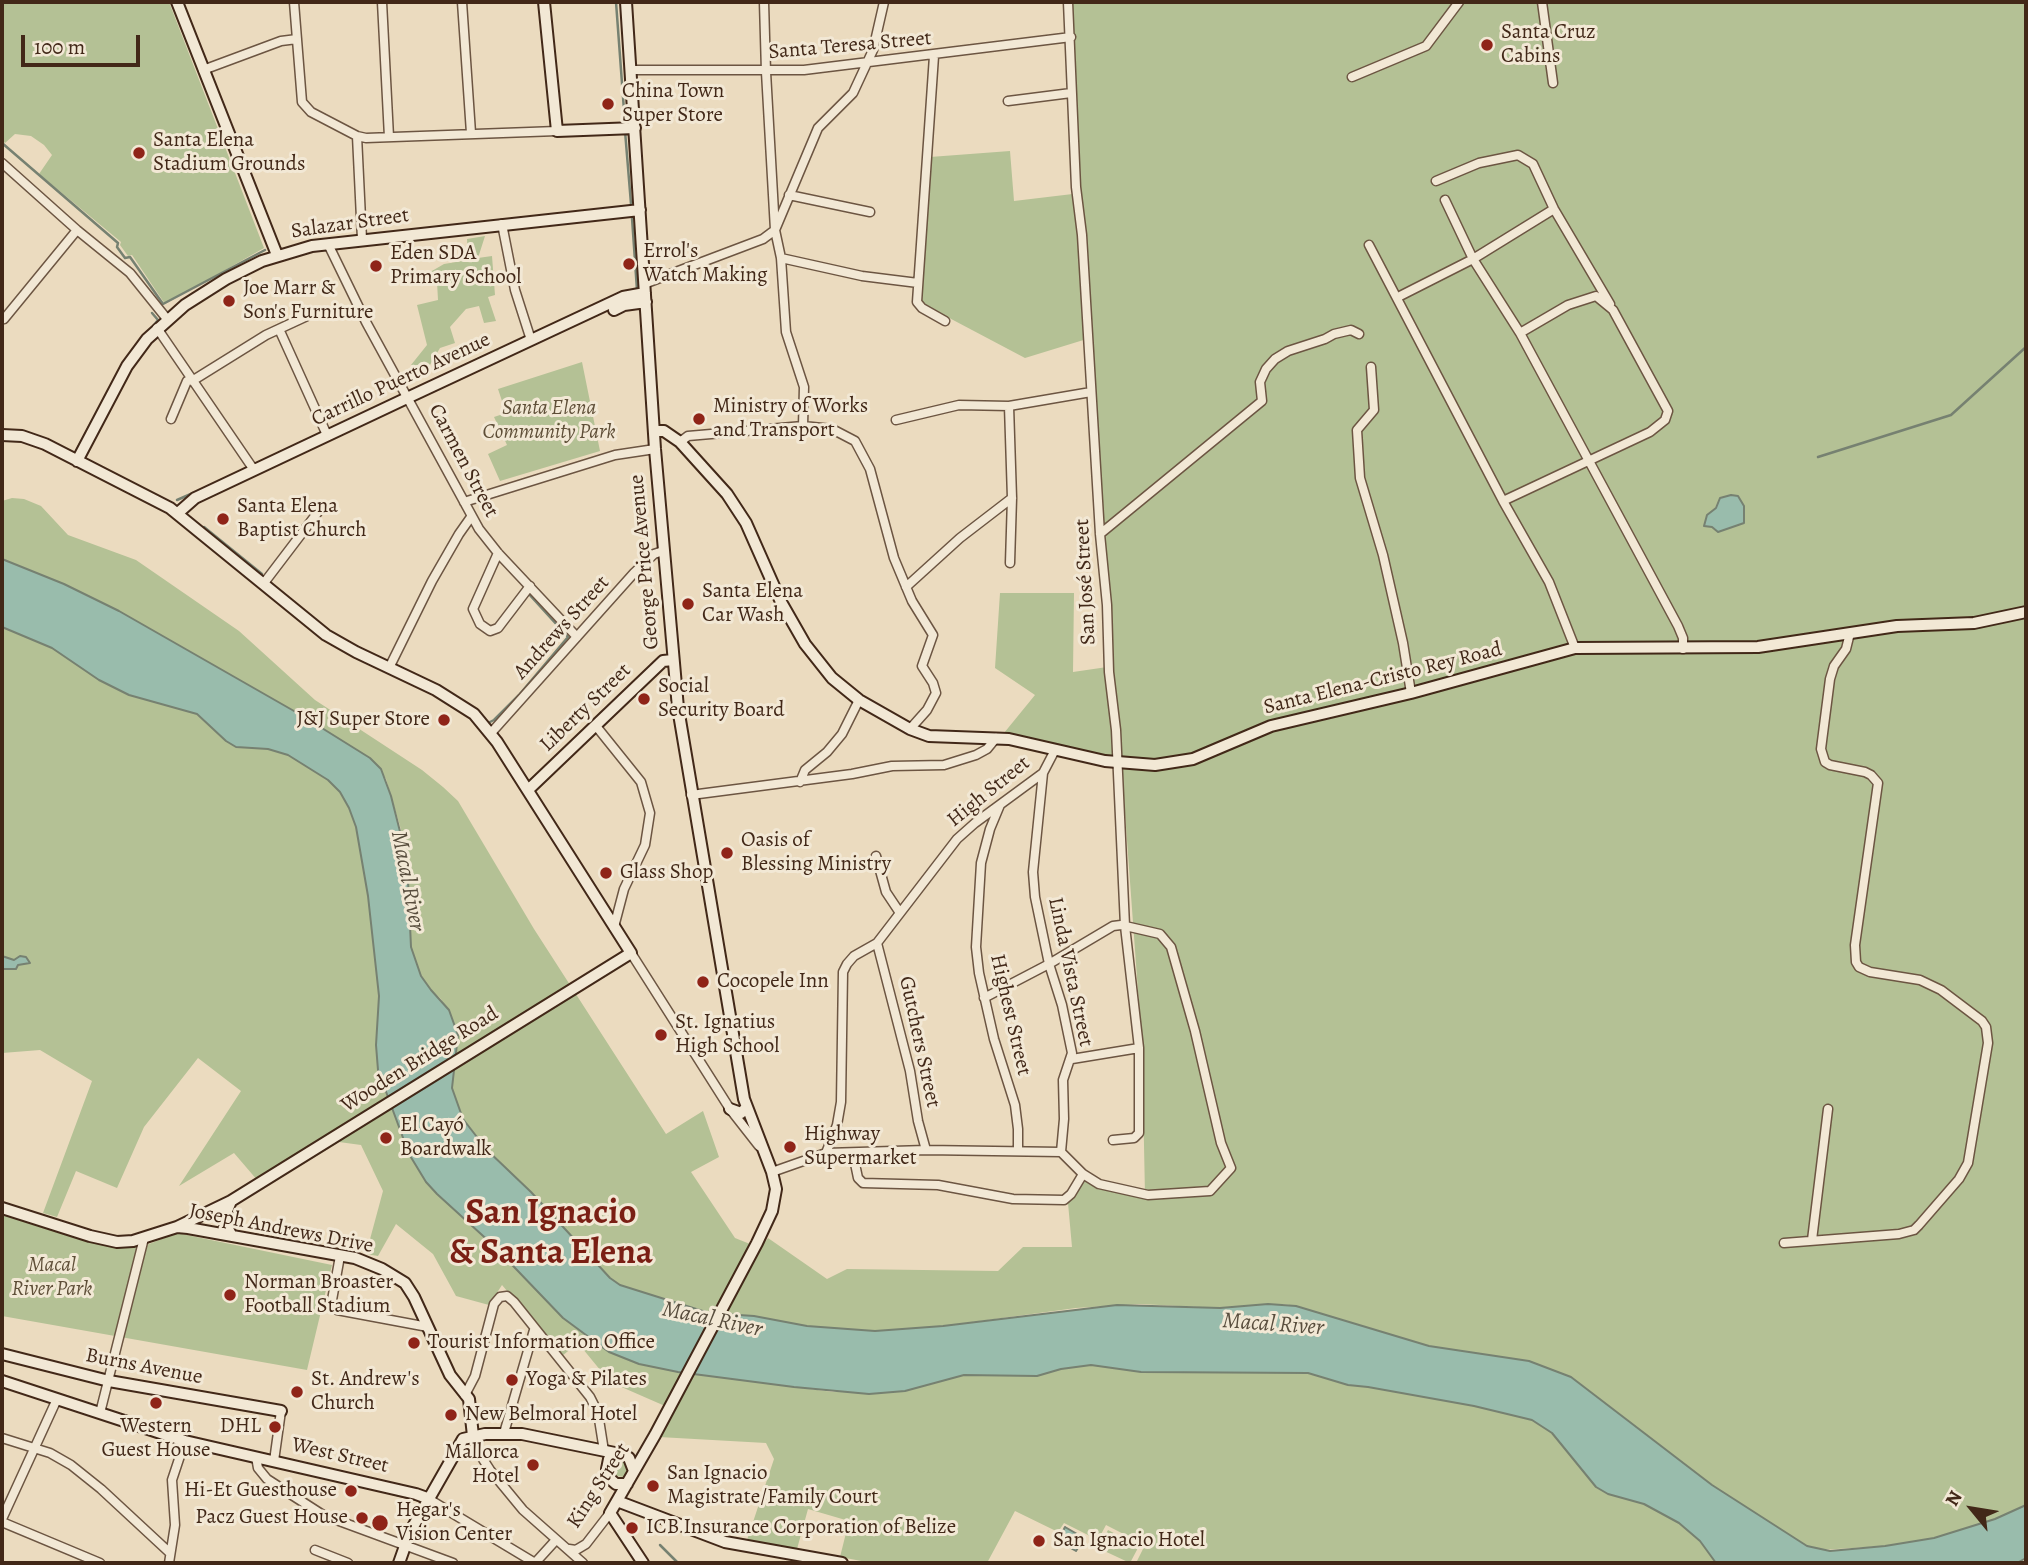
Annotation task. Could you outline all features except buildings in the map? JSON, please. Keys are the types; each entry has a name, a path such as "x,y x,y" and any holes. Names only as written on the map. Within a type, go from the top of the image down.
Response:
{"main road":[{"path":"177,2 277,256"},
{"path":"544,2 557,131 635,128"},
{"name":"George Price Avenue","path":"626,2 655,449 673,660 691,795 747,1107 776,1189 774,1203 750,1255"},
{"name":"Salazar Street","path":"78,461 127,366 157,328 185,304 226,279 277,256 362,239 640,211"},
{"name":"Carrillo Puerto Avenue","path":"181,515 200,503 531,340 623,298 645,293"},
{"name":"Carrillo Puerto Avenue","path":"181,515 195,498 327,435 624,305 645,293"},
{"name":"Santa Elena-Cristo Rey Road","path":"654,431 664,431 680,442 741,513 780,602 813,655 832,678 859,700 910,729 939,737 996,738 1118,763 1155,765 1193,759 1279,723 1411,693 1575,648 1758,647 1897,626 1974,623 2026,612"},
{"name":"George Price Avenue","path":"2,435 34,439 181,515 326,635 452,699 474,714 491,733 631,953"},
{"name":"Liberty Street","path":"528,790 663,661 673,660"},
{"name":"Wooden Bridge Road","path":"177,1227 231,1201 631,953"},
{"path":"730,1109 741,1113 747,1107"},
{"path":"231,1201 225,1224 232,1236"},
{"name":"Joseph Andrews Drive","path":"2,1208 104,1240 125,1242 177,1227 365,1261 391,1273 410,1290 428,1327"},
{"name":"King Street","path":"610,1513 655,1435 750,1255"},
{"path":"428,1327 450,1375 471,1406 473,1436"},
{"name":"Burns Avenue","path":"2,1354 109,1381 281,1411"},
{"name":"West Street","path":"2,1381 185,1441 427,1498"},
{"path":"471,1417 484,1429 498,1433"},
{"path":"399,1563 404,1546 427,1498 460,1442 473,1436 498,1433 533,1435 626,1455 632,1462 634,1471"},
{"path":"610,1452 608,1474 616,1484 627,1484"},
{"path":"617,1501 706,1537 777,1558 842,1563"},
{"path":"610,1513 643,1563"}],"street":[{"path":"294,2 301,97 304,106 357,136 557,131"},
{"path":"382,2 389,137"},
{"path":"462,2 471,133"},
{"path":"764,2 765,72 775,230 781,258 786,332 804,387 803,426"},
{"path":"645,293 763,239 775,230 818,128 853,93 873,50 884,2"},
{"name":"San José Street","path":"1068,2 1076,195 1082,235 1109,672 1118,763 1125,926 1139,1048 1139,1133 1134,1138 1113,1140"},
{"path":"1352,77 1426,46 1459,2"},
{"path":"1542,2 1553,83"},
{"name":"Santa Teresa Street","path":"631,70 804,71 1071,37"},
{"path":"203,71 281,41 297,39"},
{"path":"934,56 917,302 922,308 945,321"},
{"path":"1008,101 1072,93"},
{"path":"357,136 362,239"},
{"path":"1436,181 1479,163 1518,155 1533,164 1553,209 1613,310 1668,411 1665,420 1650,432 1503,501"},
{"path":"3,168 130,273 167,319"},
{"path":"789,195 870,212"},
{"path":"1445,200 1474,259 1520,333 1678,626 1683,638 1683,649"},
{"path":"1398,297 1474,259 1553,209"},
{"path":"502,224 513,278 531,340"},
{"path":"4,318 77,230"},
{"name":"Carmen Street","path":"328,244 471,517 498,553 577,637"},
{"path":"1369,245 1503,501 1549,582 1575,648"},
{"path":"781,258 862,276 918,283"},
{"path":"1520,333 1568,304 1596,296 1613,310"},
{"path":"172,419 187,381 307,316"},
{"path":"157,328 254,470"},
{"path":"279,329 327,435"},
{"path":"1100,534 1262,401 1261,382 1266,369 1275,359 1288,351 1325,340 1334,334 1351,330 1359,334"},
{"path":"1371,368 1374,410 1357,430 1360,478 1403,643 1411,693"},
{"path":"896,420 959,405 1009,406 1090,392"},
{"path":"1009,406 1012,498 1010,563"},
{"path":"680,442 688,436 803,426 832,429 855,441 870,469 894,558 906,587 933,635 922,667 936,693 927,710 910,729"},
{"path":"464,502 615,455 655,449"},
{"path":"906,587 960,538 1012,498"},
{"path":"264,583 318,512"},
{"path":"389,668 432,581 471,517"},
{"name":"Andrews Street","path":"491,733 634,573 653,554 663,551"},
{"path":"498,553 473,609 480,624 490,631 498,628 530,586"},
{"path":"1784,1243 1899,1234 1914,1230 1959,1179 1968,1163 1988,1043 1986,1027 1982,1021 1941,989 1920,980 1870,972 1859,967 1856,962 1878,783 1865,772 1830,765 1825,762 1821,749 1830,679 1834,666 1846,649 1850,632"},
{"path":"800,782 805,770 827,752 842,734 859,700"},
{"path":"596,726 641,782 650,813 645,845 624,889 614,927"},
{"path":"691,795 800,782 892,766 957,763 987,749 996,738"},
{"name":"High Street","path":"826,1153 837,1125 841,1102 843,972 854,956 877,943 957,839 1043,773 1055,750"},
{"name":"Linda Vista Street","path":"1043,773 1033,883 1072,1059 1063,1080 1061,1152"},
{"name":"Highest Street","path":"1000,805 986,840 979,884 976,947 984,998 1014,1105 1018,1151"},
{"path":"876,856 886,892 900,913"},
{"path":"772,1172 826,1153 926,1150 1061,1152 1083,1174 1099,1184 1127,1192 1172,1195 1210,1191 1231,1168 1218,1130 1195,1031 1171,947 1160,934 1113,926 984,998"},
{"name":"Gutchers Street","path":"877,943 910,1071 926,1150"},
{"name":"George Price Avenue","path":"631,953 730,1109 763,1152"},
{"path":"1072,1059 1139,1048"},
{"path":"1811,1240 1828,1109"},
{"path":"853,1154 858,1178 863,1183 938,1185 1013,1199 1064,1200 1083,1174"},
{"path":"100,1413 144,1238"},
{"path":"340,1256 332,1300 337,1310 428,1327"},
{"path":"465,1395 475,1376 494,1304 503,1295 514,1302 596,1406 610,1452"},
{"path":"498,1433 534,1330"},
{"path":"57,1399 2,1520 100,1563"},
{"path":"274,1461 281,1411"},
{"path":"473,1436 479,1453 499,1482 533,1522 583,1563"},
{"path":"2,1438 51,1453 71,1465 170,1553"},
{"path":"169,1563 175,1525 172,1480 185,1441"},
{"path":"257,1457 258,1468 267,1479 312,1509 453,1563"},
{"name":"West Street","path":"427,1498 535,1563"},
{"name":"King Street","path":"569,1549 576,1550 586,1544 610,1513"},
{"path":"535,1563 555,1541"},
{"path":"315,1550 348,1563"}],"green space":[{"name":"Santa Elena Stadium Grounds","path":"2,2 169,2 264,248 165,304 132,255 128,256 120,245 121,242 39,174 52,155 44,145 31,136 15,134 5,143 2,140"},
{"path":"1069,2 2026,2 2026,1505 1995,1519 1934,1538 1885,1546 1820,1550 1807,1546 1712,1485 1571,1377 1529,1361 1429,1346 1296,1306 1283,1304 1220,1308 1139,1304 1076,1308 943,1326 875,1331 807,1326 754,1316 709,1313 620,1285 610,1278 531,1192 487,1150 463,1119 452,1088 458,1035 441,999 421,976 411,947 407,859 400,826 386,779 370,758 119,611 64,584 2,559 2,501 24,499 41,506 68,535 136,560 239,631 315,700 422,770 443,787 458,801 534,929 666,1134 703,1111 719,1157 691,1172 735,1238 750,1244 747,1252 754,1256 768,1238 827,1279 847,1269 998,1271 1023,1247 1072,1247 1068,1203 1084,1179 1145,1195 1142,1046 1121,758 1098,756 1004,733 1035,695 995,668 1000,593 1074,593 1073,672 1114,666 1090,338 1025,358 919,302 930,157 1010,151 1014,201 1081,193"},
{"path":"485,236 478,258 492,256 495,295 488,297 496,321 484,323 479,306 466,309 450,327 455,343 440,348 427,370 411,365 427,345 417,305 438,300 437,282 425,275 444,264 474,259 468,257 467,239"},
{"name":"Santa Elena Community Park","path":"582,362 600,451 500,481 488,454 507,445 494,417 506,413 498,389"},
{"path":"2,627 52,648 99,680 129,695 196,714 236,747 268,749 288,755 328,780 340,792 356,827 368,896 379,996 376,1045 378,1070 409,1154 426,1182 437,1194 493,1244 563,1318 609,1352 639,1364 678,1372 833,1392 925,1386 964,1375 1037,1376 1091,1365 1308,1373 1348,1385 1474,1406 1532,1420 1552,1433 1608,1494 1644,1504 1679,1523 1700,1541 1716,1563 1136,1563 1145,1545 1106,1525 1098,1540 1064,1523 1058,1532 1015,1511 987,1563 872,1563 840,1557 849,1521 808,1509 797,1549 747,1540 774,1459 766,1443 659,1437 665,1406 610,1382 578,1343 562,1356 502,1285 489,1305 456,1296 433,1254 396,1224 378,1256 366,1254 383,1191 361,1145 339,1142 264,1188 234,1153 179,1186 241,1091 198,1058 144,1127 117,1188 76,1171 57,1217 43,1213 92,1081 40,1050 2,1053"},
{"name":"Norman Broaster Football Stadium","path":"2,1214 90,1241 125,1248 149,1244 177,1233 332,1265 307,1370 2,1316"},
{"path":"617,1456 632,1462 624,1477 617,1476 612,1471 612,1460"},
{"path":"1108,1530 1139,1546 1130,1563 1098,1548"}],"water":[{"path":"1738,496 1744,506 1744,523 1718,532 1712,527 1704,526 1707,515 1716,508 1720,498"},
{"name":"Macal River","path":"2,559 64,584 119,611 301,715 370,758 381,769 391,796 407,859 411,947 421,976 449,1010 458,1035 452,1088 463,1119 487,1150 531,1192 610,1278 620,1285 709,1313 754,1316 807,1326 875,1331 943,1326 1117,1305 1220,1308 1268,1304 1296,1306 1429,1346 1529,1361 1571,1377 1712,1485 1807,1546 1830,1551 1934,1538 1995,1519 2026,1505 2026,1558 2017,1563 1716,1563 1700,1541 1679,1523 1644,1504 1608,1494 1596,1487 1552,1433 1532,1420 1474,1406 1348,1385 1308,1373 1141,1372 1091,1365 1037,1376 964,1375 905,1391 869,1394 678,1372 639,1364 609,1352 563,1318 493,1245 437,1194 426,1182 409,1154 378,1070 376,1045 379,996 368,896 356,827 340,792 328,780 288,755 268,749 236,747 197,714 129,695 99,680 52,648 2,627"},
{"path":"2,956 14,960 20,956 26,957 30,963 18,965 16,969 2,969"},
{"path":"1065,1527 1084,1538 1076,1551 1058,1541"}],"waterway":[{"path":"616,2 625,124"},
{"path":"625,131 631,204"},
{"path":"2,143 118,243 117,247 125,258 130,257 163,304 265,250"},
{"path":"632,218 637,290"},
{"path":"150,330 158,320 152,313"},
{"path":"1818,457 1951,415 2026,347"},
{"path":"74,455 92,421"},
{"path":"177,500 193,493"},
{"path":"204,527 262,574"},
{"path":"486,724 494,720 519,695 568,637 527,592"},
{"path":"393,1494 421,1501"},
{"path":"660,1545 678,1563"}],"place":[{"name":"Santa Cruz Cabins","path":"1487,45"},
{"name":"China Town Super Store","path":"608,104"},
{"name":"Santa Elena Stadium Grounds","path":"139,153"},
{"name":"Errol's Watch Making","path":"629,264"},
{"name":"Eden SDA Primary School","path":"376,266"},
{"name":"Joe Marr & Son's Furniture","path":"229,301"},
{"name":"Ministry of Works and Transport","path":"699,419"},
{"name":"Santa Elena Baptist Church","path":"223,519"},
{"name":"Santa Elena Car Wash","path":"688,604"},
{"name":"Social Security Board","path":"644,699"},
{"name":"J&J Super Store","path":"444,720"},
{"name":"Oasis of Blessing Ministry","path":"727,853"},
{"name":"Glass Shop","path":"606,873"},
{"name":"Cocopele Inn","path":"703,982"},
{"name":"St. Ignatius High School","path":"661,1035"},
{"name":"El Cayó Boardwalk","path":"386,1138"},
{"name":"Highway Supermarket","path":"790,1147"},
{"name":"Norman Broaster Football Stadium","path":"230,1295"},
{"name":"Tourist Information Office","path":"414,1343"},
{"name":"Yoga & Pilates","path":"512,1380"},
{"name":"St. Andrew's Church","path":"297,1392"},
{"name":"Western Guest House","path":"156,1403"},
{"name":"New Belmoral Hotel","path":"451,1415"},
{"name":"DHL","path":"275,1427"},
{"name":"Mallorca Hotel","path":"533,1465"},
{"name":"San Ignacio Magistrate/Family Court","path":"653,1486"},
{"name":"Hi-Et Guesthouse","path":"351,1491"},
{"name":"Pacz Guest House","path":"362,1518"},
{"name":"Hegar's Vision Center","path":"380,1523"},
{"name":"ICB Insurance Corporation of Belize","path":"632,1528"},
{"name":"San Ignacio Hotel","path":"1039,1541"}],"district":[{"name":"San Ignacio & Santa Elena","path":"551,1234"}],"park label":[{"name":"Macal River Park","path":"52,1278"}]}
